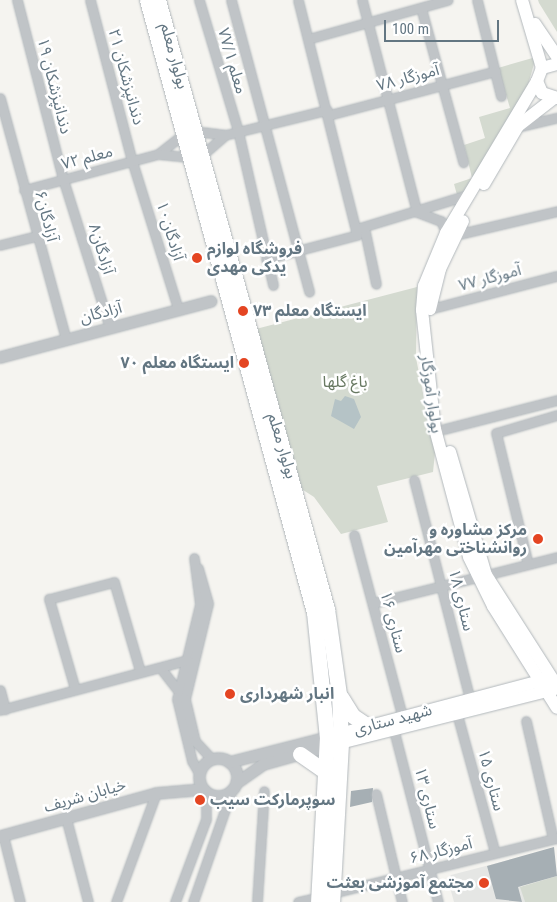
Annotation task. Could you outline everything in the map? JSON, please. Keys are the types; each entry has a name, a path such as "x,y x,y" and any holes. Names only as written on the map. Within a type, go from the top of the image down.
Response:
{"main road":[{"name":"بولوار معلم","path":"147,0 320,578 340,694 334,740 326,899"},
{"name":"بولوار معلم","path":"158,0 188,133"},
{"path":"524,4 557,57"},
{"path":"524,4 542,68 557,64"},
{"name":"بولوار آموزگار","path":"481,576 444,429 430,309 433,288 451,234 467,195 537,80 542,68"},
{"path":"537,80 542,93 555,98"},
{"name":"بولوار آموزگار","path":"555,98 518,126 451,234 424,286 425,360 435,428 481,576 552,684 557,708"},
{"name":"بولوار معلم","path":"195,157 228,307 314,612 334,740 326,772 326,899"},
{"name":"شهید ستاری","path":"334,740 368,726 402,716 470,699 552,684"},
{"name":"شهید ستاری","path":"334,740 394,731 457,714 552,684"},
{"path":"340,694 353,716 368,726"},
{"path":"300,754 326,772"}],"street":[{"name":"دندانپزشکان ۱۹","path":"17,0 63,179"},
{"name":"دندانپزشکان ۲۱","path":"90,0 132,161"},
{"name":"معلم ۷۷/۱","path":"199,0 238,131 273,285"},
{"path":"231,0 309,292"},
{"path":"298,0 376,284"},
{"path":"362,0 416,212"},
{"path":"308,39 448,0"},
{"path":"477,0 501,96"},
{"path":"421,8 463,162"},
{"name":"آموزگار ۷۸","path":"226,135 388,99 495,71"},
{"name":"آزادگان۶","path":"0,102 35,236 66,340"},
{"path":"518,126 557,118"},
{"path":"158,154 188,133 226,135"},
{"path":"158,154 195,157 226,135"},
{"name":"معلم ۷۲","path":"24,190 158,154"},
{"name":"آزادگان۱۰","path":"132,161 178,309"},
{"name":"آزادگان۸","path":"63,179 110,328"},
{"path":"360,228 467,195"},
{"path":"416,212 442,221 451,234 557,211"},
{"path":"266,260 357,235 360,228"},
{"path":"0,245 35,236"},
{"name":"۷۷ آموزگار","path":"430,309 557,276"},
{"path":"223,287 211,301 228,307"},
{"name":"آزادگان","path":"0,357 211,301"},
{"path":"444,429 557,400"},
{"path":"528,564 496,433 557,414"},
{"name":"ستاری ۱۸","path":"414,480 470,699"},
{"name":"ستاری ۱۶","path":"354,535 402,716"},
{"path":"373,603 557,557"},
{"path":"177,689 186,662 208,604 194,558 200,604 186,662 185,699 194,741 212,759 229,762 236,772 233,788 193,902"},
{"path":"75,689 49,599 114,582 140,671"},
{"path":"140,671 162,670 186,662"},
{"path":"0,690 2,710 140,671 186,662"},
{"path":"162,670 177,689 192,761 199,774 204,791 206,819 175,902"},
{"name":"ستاری ۱۵","path":"457,714 495,853"},
{"path":"526,721 555,838"},
{"name":"ستاری ۱۳","path":"394,731 438,902"},
{"name":"شهید ستاری","path":"233,788 263,764 300,754 334,740"},
{"name":"شهید ستاری","path":"229,762 334,740"},
{"path":"199,774 212,759"},
{"name":"خیابان شریف","path":"180,788 199,774"},
{"name":"خیابان شریف","path":"1,835 156,792 180,788 204,791"},
{"path":"204,791 214,796 233,788"},
{"path":"257,902 264,790"},
{"path":"116,902 156,792"},
{"path":"376,794 402,902"},
{"path":"66,818 88,902"},
{"path":"1,835 20,902"},
{"name":"آموزگار ۶۸","path":"298,902 326,899 395,878 555,838"}],"shaded area":[{"path":"345,396 354,399 361,417 354,429 331,416 335,399 341,401"},
{"name":"مجتمع آموزشی بعثت","path":"513,859 525,902 454,902 448,880 451,875"}],"green space":[{"path":"538,0 557,0 557,32 539,3"},
{"path":"536,57 526,92 466,192 457,195 454,184 472,178 464,145 485,138 479,117 510,108 498,68"},
{"name":"باغ گلها","path":"417,287 416,358 435,453 433,472 377,486 388,522 341,534 314,497 300,488 252,330"},
{"path":"557,876 557,902 525,902 520,887"}],"building":[{"path":"373,788 372,802 350,807 351,791"},
{"path":"554,847 557,876 518,887 522,902 496,899 487,866"}],"place":[{"name":"فروشگاه لوازم یدکی مهدی","path":"197,258"},
{"name":"ایستگاه معلم ۷۳","path":"243,311"},
{"name":"ایستگاه معلم ۷۰","path":"244,363"},
{"name":"مرکز مشاوره و روانشناختی مهرآمین","path":"538,539"},
{"name":"انبار شهرداری","path":"230,694"},
{"name":"سوپرمارکت سیب","path":"200,800"},
{"name":"مجتمع آموزشی بعثت","path":"484,883"}]}
